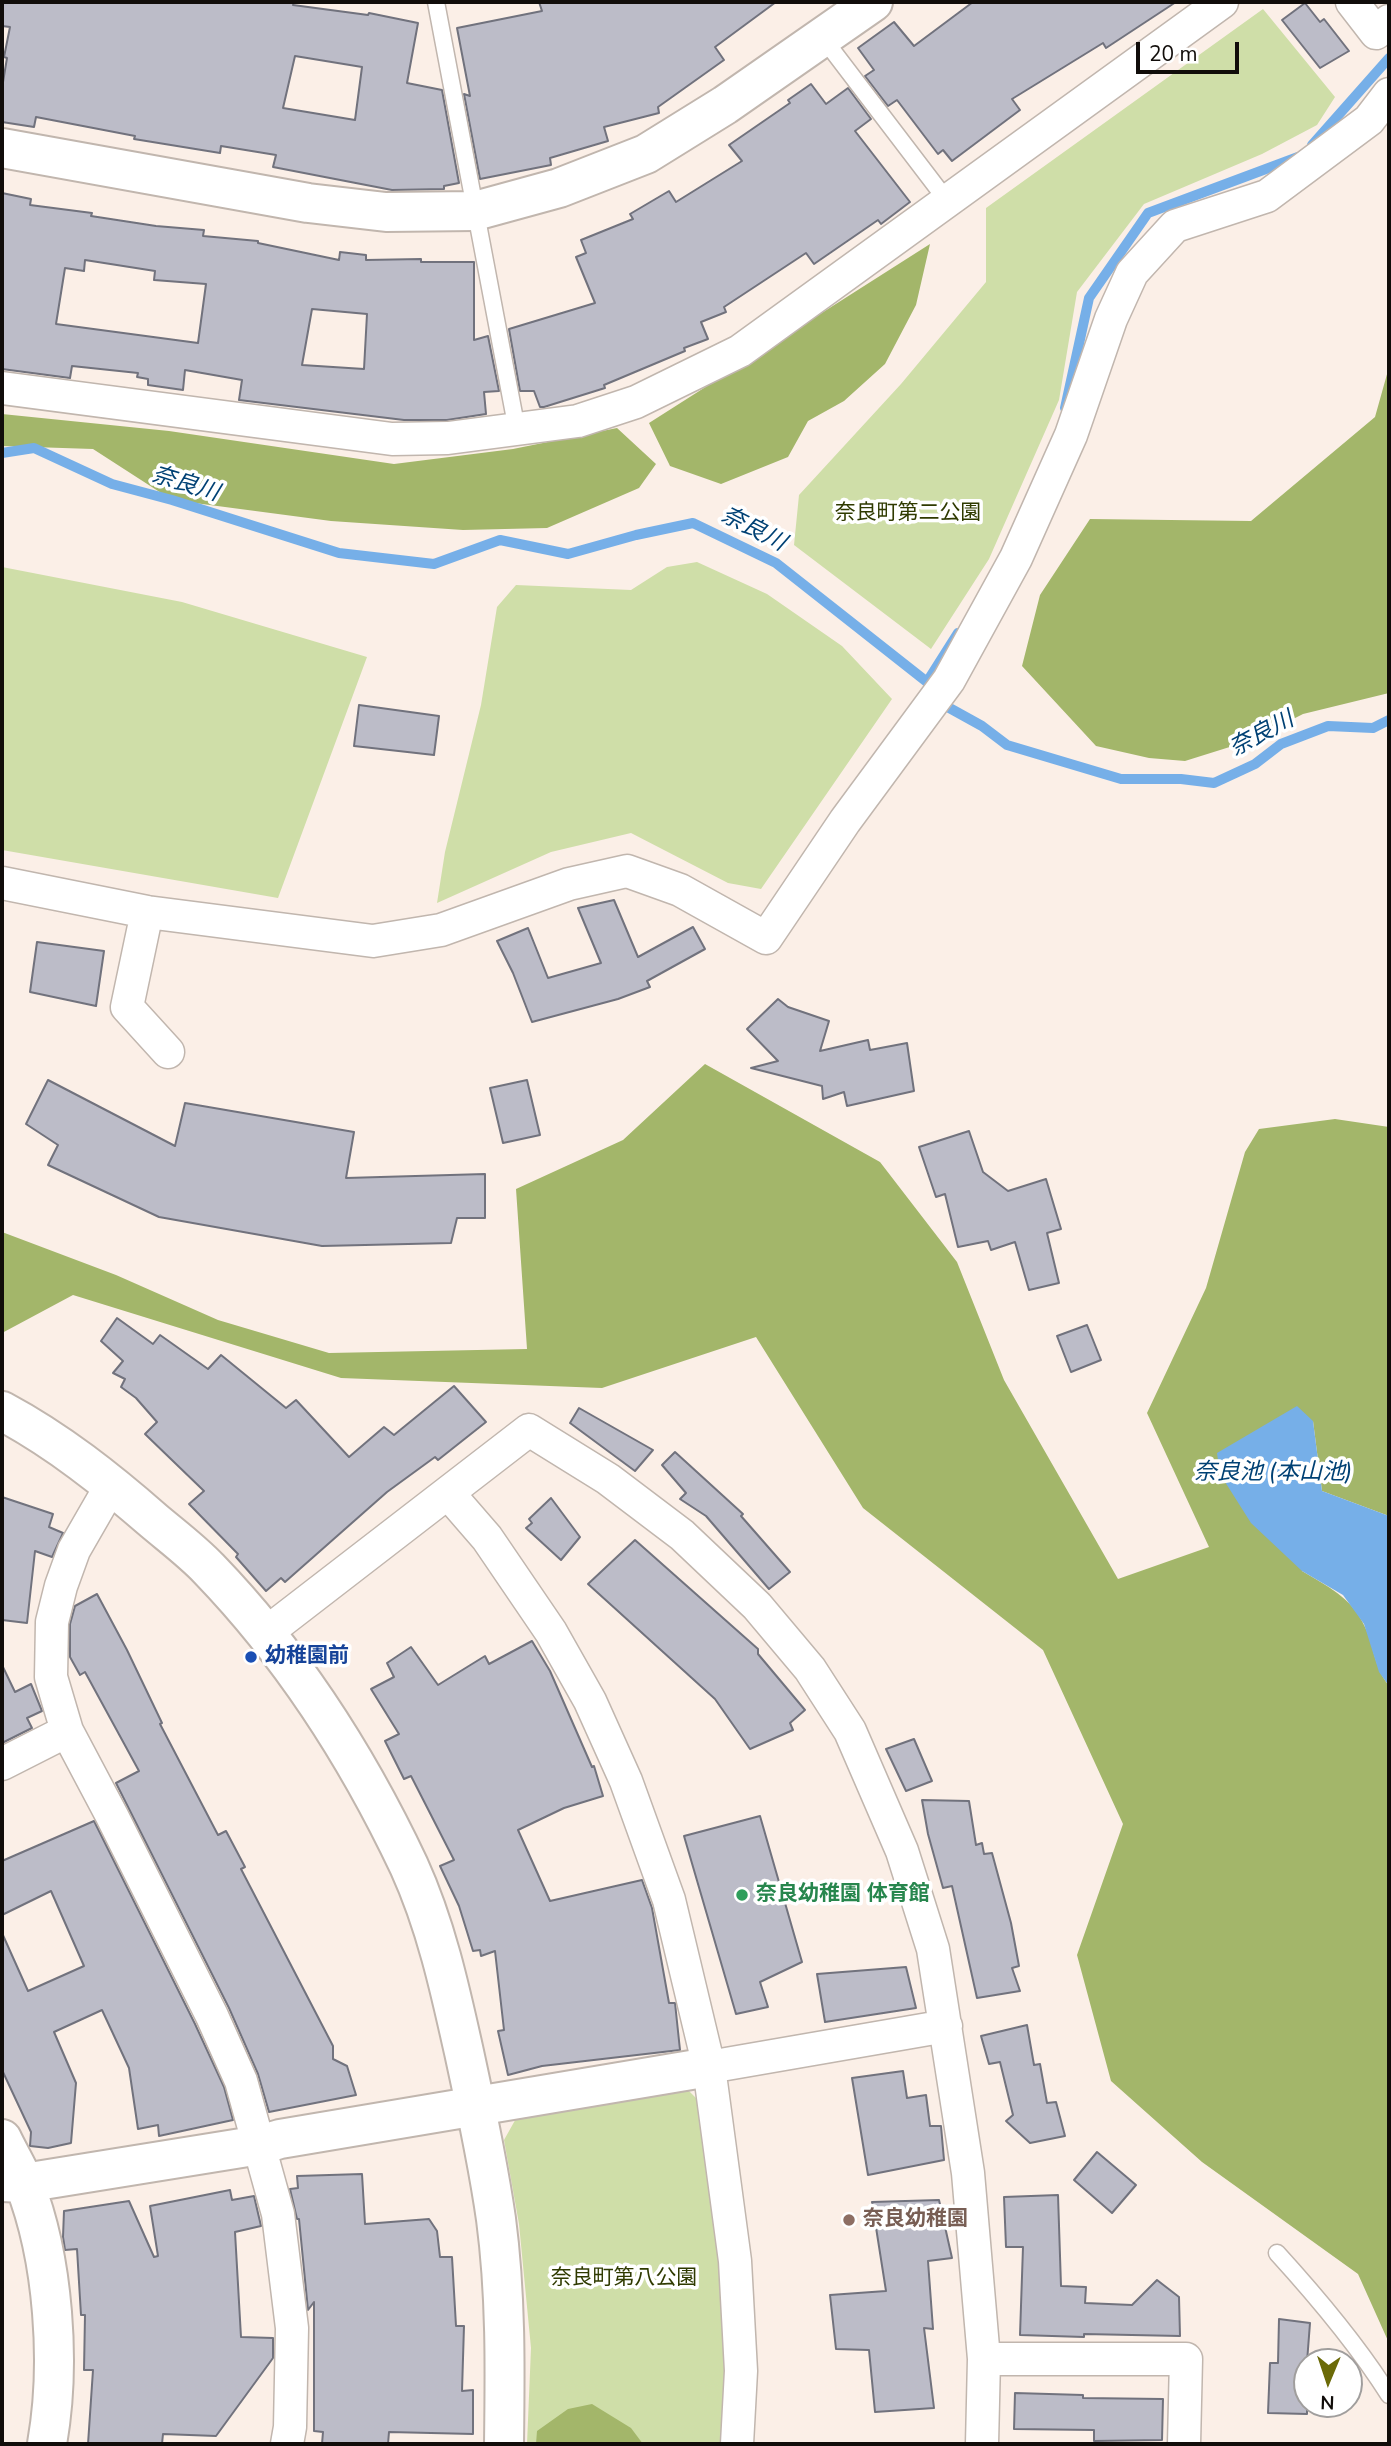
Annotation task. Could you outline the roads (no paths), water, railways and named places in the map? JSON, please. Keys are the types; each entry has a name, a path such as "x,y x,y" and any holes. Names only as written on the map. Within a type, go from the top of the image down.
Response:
{"street":[{"path":"2,148 308,203 386,212 475,211 559,188 646,154 726,105 873,2"},
{"path":"2,388 392,439 448,438 578,421 636,402 740,351 1222,2"},
{"path":"1352,2 1376,33 1389,21"},
{"path":"2,883 147,912 373,941 441,930 569,884 627,871 680,890 766,938 845,821 950,680 1022,545 1071,435 1111,319 1132,273 1175,226 1267,196 1369,120 1389,94"},
{"path":"147,912 127,1007 168,1052"},
{"path":"2,1411 61,1447 112,1484 208,1567 266,1633 325,1715 357,1765 410,1868 447,1970 476,2107 496,2221 506,2352 504,2444"},
{"path":"266,1633 529,1430 608,1479 682,1535 757,1606 810,1669 850,1731 902,1851 933,1949 968,2173 984,2359 982,2444"},
{"path":"112,1484 74,1550 61,1586 52,1622 51,1677 67,1731 212,2016 241,2081 278,2214 292,2328 290,2427 287,2444"},
{"path":"448,1493 487,1538 551,1632 590,1700 626,1781 669,1900 709,2067 735,2261 741,2371 737,2444"},
{"path":"2,1764 67,1731"},
{"path":"13,2183 260,2145 280,2139 946,2026"},
{"path":"2,2139 13,2183 43,2253 53,2324 53,2409 47,2444"},
{"path":"984,2359 1186,2359 1184,2444"}],"lane":[{"path":"436,2 517,430"},
{"path":"823,38 948,202"},
{"path":"1277,2253 1318,2298 1372,2367 1389,2395"}],"water":[{"name":"奈良池 (本山池)","path":"1297,1406 1313,1421 1322,1491 1389,1516 1389,1686 1379,1672 1364,1624 1343,1595 1302,1571 1251,1523 1220,1474 1217,1453"}],"waterway":[{"path":"1312,145 1389,58"},
{"path":"1065,408 1089,298 1148,213 1298,157"},
{"name":"奈良川","path":"2,453 34,448 112,484 172,500 339,553 434,564 500,540 568,554 693,523 776,563 927,682 935,700 982,726 1007,745 1121,779 1181,779 1214,783 1255,764 1281,744 1328,726 1373,728 1389,720"},
{"path":"927,682 958,633"}],"place":[{"name":"幼稚園前","path":"251,1657"},
{"name":"奈良幼稚園 体育館","path":"742,1895"},
{"name":"奈良幼稚園","path":"849,2220"}],"park label":[{"name":"奈良町第二公園","path":"908,514"},
{"name":"奈良町第八公園","path":"624,2279"}]}
